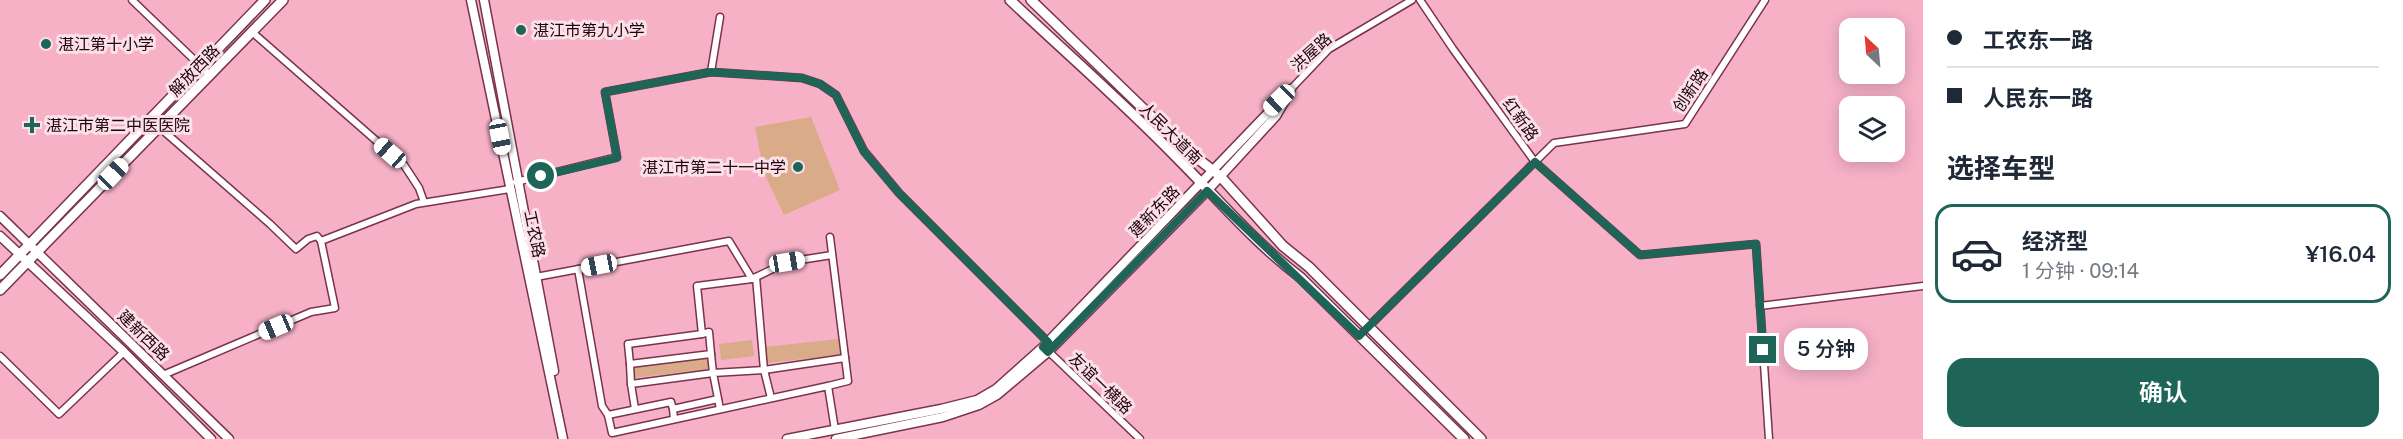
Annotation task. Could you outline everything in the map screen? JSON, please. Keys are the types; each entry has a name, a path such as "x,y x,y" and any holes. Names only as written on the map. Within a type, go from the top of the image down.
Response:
{"main road":[{"name":"解放西路","path":"0,275 265,0"},
{"name":"解放西路","path":"0,290 283,0"},
{"name":"人民大道南","path":"1010,0 1180,160 1204,187 1464,439"},
{"name":"人民大道南","path":"1031,0 1184,148 1216,173 1283,246 1309,267 1481,439"}],"street":[{"path":"132,0 210,75"},
{"name":"工农路","path":"471,0 536,277 565,439"},
{"name":"工农路","path":"484,0 513,184 565,439"},
{"name":"洪屋路","path":"1291,89 1329,49 1412,0"},
{"name":"红新路","path":"1420,0 1535,162 1640,255 1756,244 1760,306"},
{"name":"创新路","path":"1359,336 1554,143 1685,124 1765,0"},
{"path":"711,72 720,17"},
{"path":"252,32 404,165 419,188 424,202"},
{"name":"友谊一横路","path":"513,184 617,158 605,92 711,72 802,78 820,84 836,95 864,152 899,193 1046,347 1140,439"},
{"name":"建新东路","path":"835,434 858,437 943,417 978,405 997,395 1216,173 1276,116 1291,89"},
{"path":"159,127 296,249 308,239 317,236 321,241 335,308 311,312 163,375"},
{"path":"321,241 424,202 513,184"},
{"name":"建新西路","path":"0,216 229,439"},
{"name":"建新西路","path":"0,237 124,352 211,439"},
{"path":"578,269 602,406 608,415 612,433 848,381 830,237"},
{"path":"536,277 729,241 754,278 764,369 771,398"},
{"path":"702,333 697,286 754,278 787,262 832,255"},
{"path":"1769,439 1760,306 1923,286"},
{"path":"635,409 628,344 709,332 720,409"},
{"name":"建新东路","path":"787,439 835,434 977,400 996,389 1046,347"},
{"path":"0,356 58,414 124,352"},
{"path":"630,364 711,354"},
{"path":"631,384 845,358"},
{"path":"828,386 835,434"},
{"path":"673,409 718,399"},
{"path":"608,415 671,402 674,419"}],"shaded area":[{"path":"811,117 840,190 784,215 764,173 755,127"},
{"path":"838,339 840,355 767,363 765,347"},
{"path":"752,340 754,356 721,360 719,344"},
{"path":"709,356 710,369 633,378 631,366"}],"place":[{"name":"湛江市第九小学","path":"521,30"},
{"name":"湛江第十小学","path":"46,44"},
{"name":"湛江市第二中医医院","path":"32,125"},
{"name":"湛江市第二十一中学","path":"798,167"}],"route":[{"path":"541,176 617,158 605,92 711,72 802,78 820,84 836,95 864,152 899,193 1048,342 1043,347 1048,352 1207,191 1283,264 1300,277 1359,336 1535,162 1640,255 1756,244 1763,350"}]}
